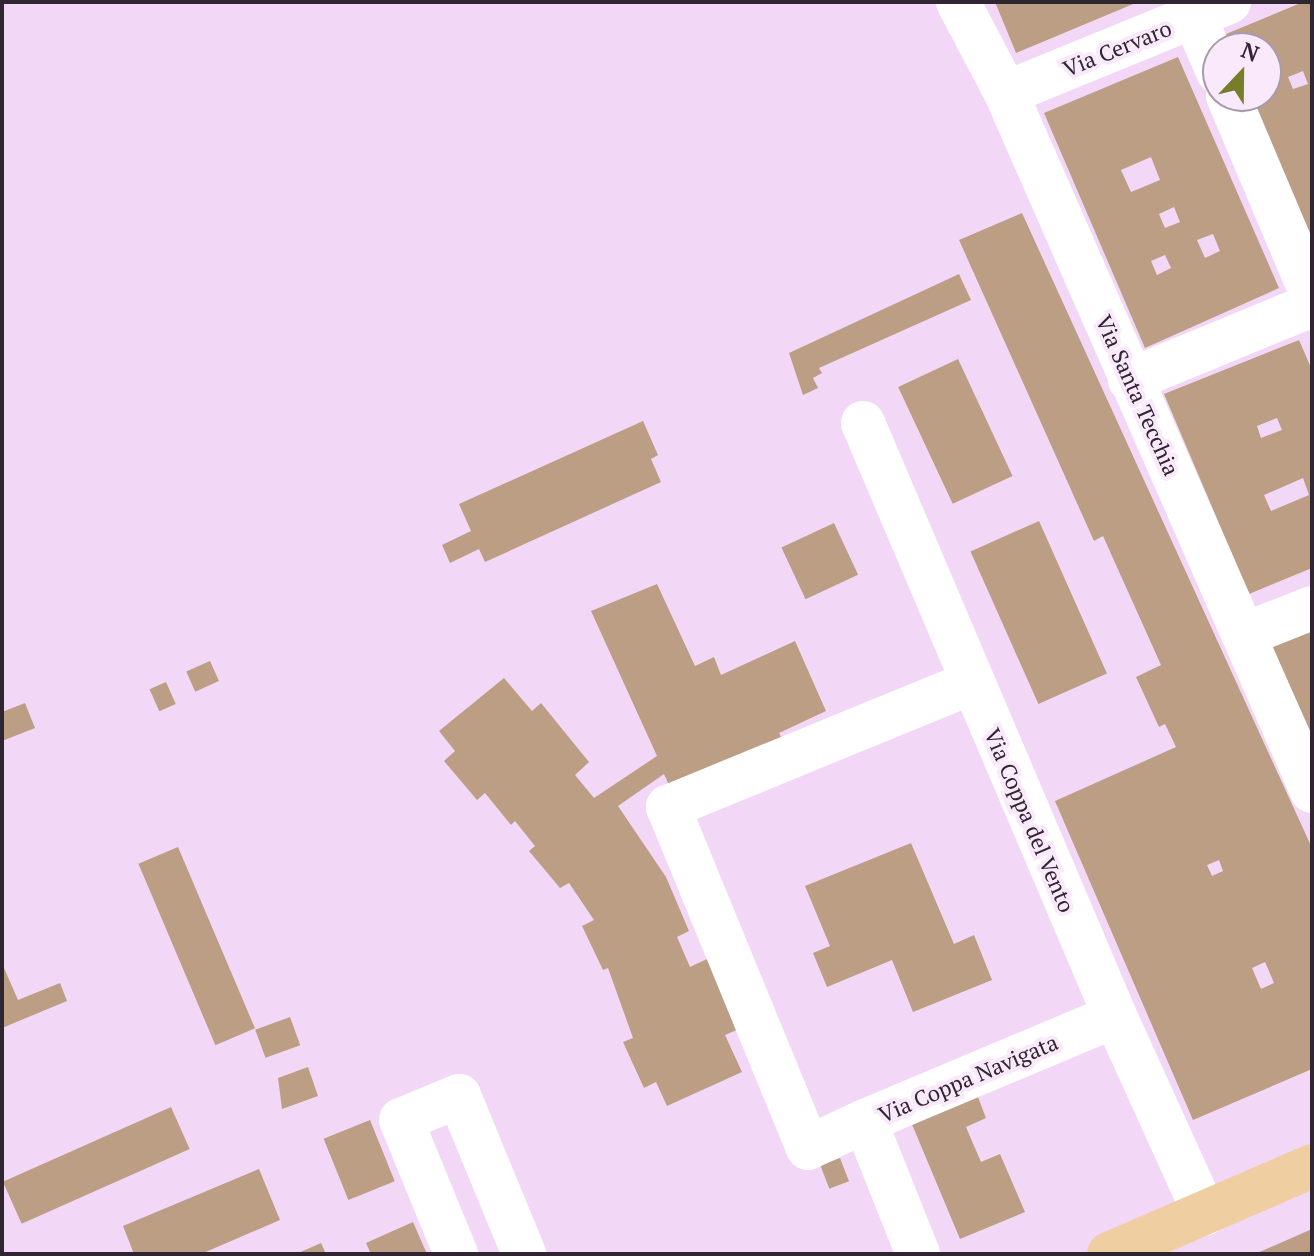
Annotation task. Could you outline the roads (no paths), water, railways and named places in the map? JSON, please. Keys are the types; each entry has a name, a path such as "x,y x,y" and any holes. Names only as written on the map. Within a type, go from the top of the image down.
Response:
{"main road":[{"path":"1109,1254 1312,1166"}],"street":[{"name":"Via Santa Tecchia","path":"958,2 1006,93 1130,380 1246,634 1312,791"},
{"name":"Via Cervaro","path":"1006,93 1204,7"},
{"path":"1204,7 1209,32"},
{"path":"1235,112 1312,295"},
{"path":"1130,380 1312,305"},
{"name":"Via Coppa del Vento","path":"863,423 970,683 1205,1214"},
{"path":"1246,634 1312,608"},
{"path":"865,1121 808,1148 668,807 970,683"},
{"name":"Via Coppa Navigata","path":"909,1251 865,1121 1115,1016"},
{"path":"456,1254 401,1120 459,1096 524,1254"}]}
